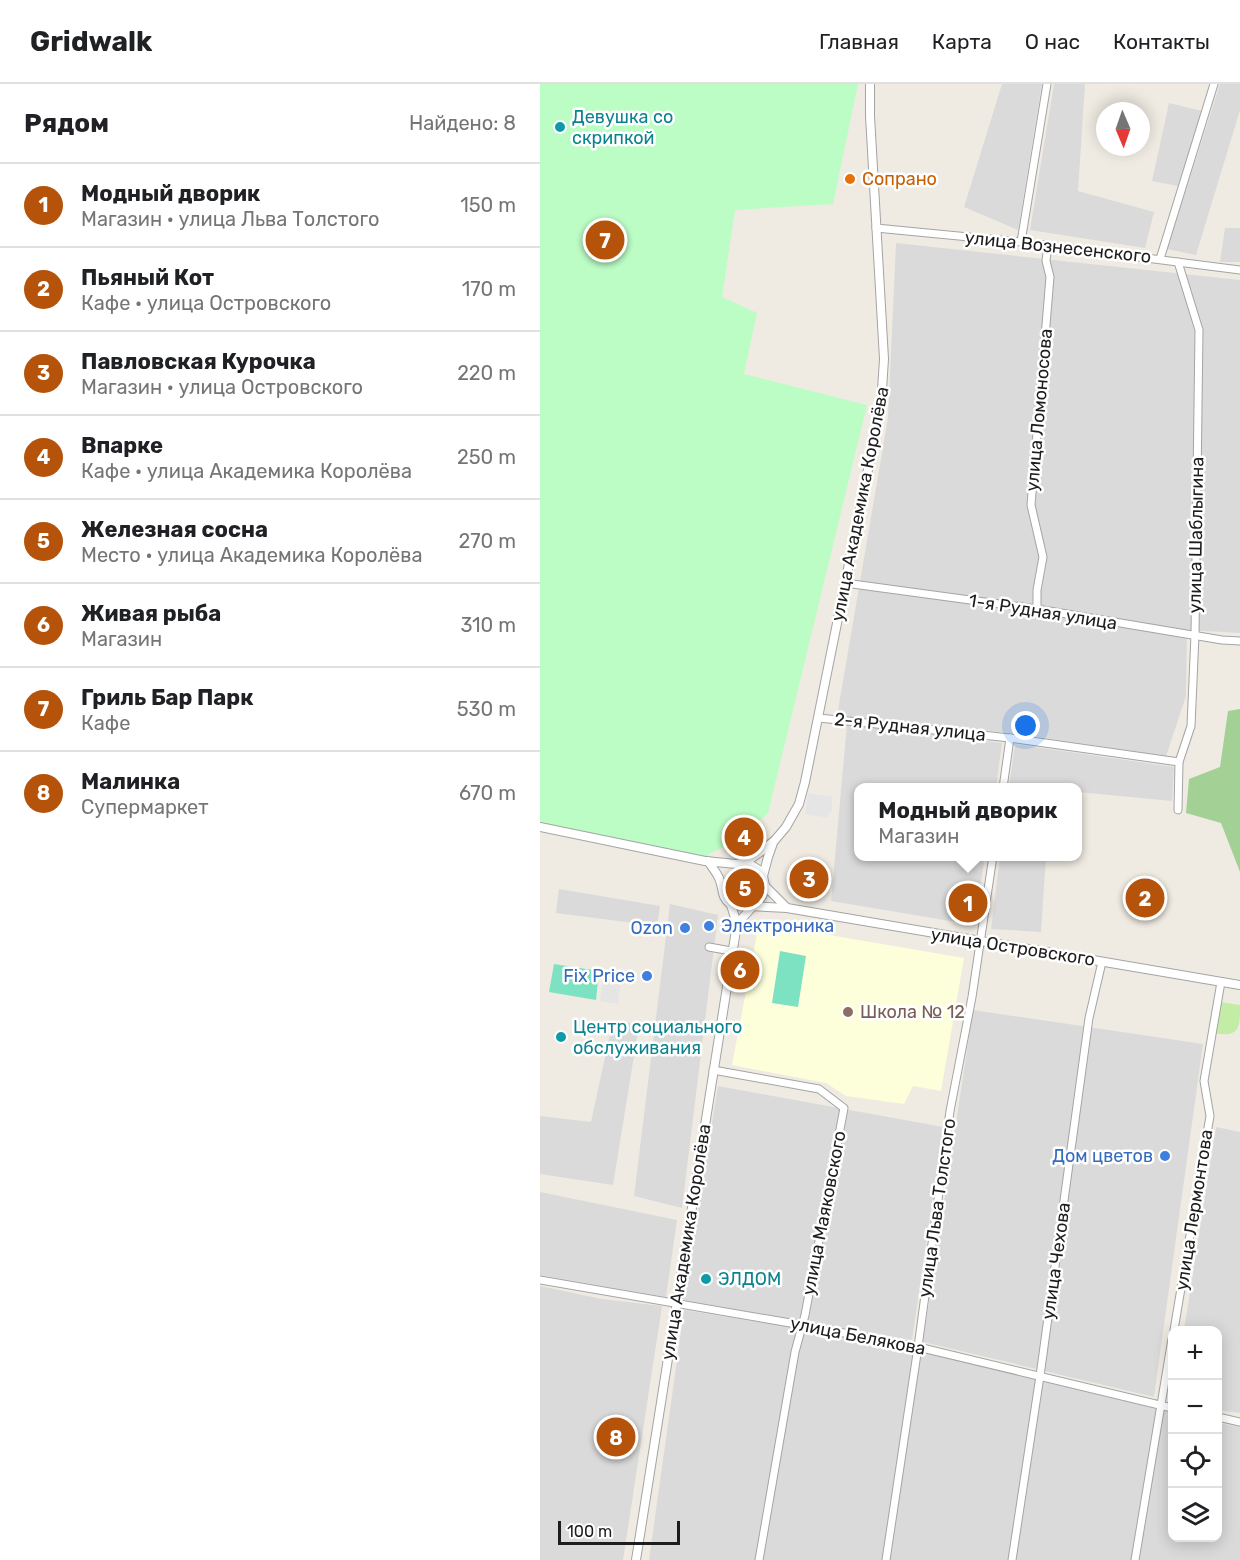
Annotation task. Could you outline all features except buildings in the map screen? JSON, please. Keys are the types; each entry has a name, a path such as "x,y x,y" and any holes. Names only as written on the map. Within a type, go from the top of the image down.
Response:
{"street":[{"name":"улица Академика Королёва","path":"775,840 786,827 799,804 819,718 882,396 884,359 870,84"},
{"path":"1021,242 1047,84"},
{"path":"1160,259 1214,84"},
{"name":"улица Вознесенского","path":"876,228 1048,245 1240,270"},
{"name":"улица Ломоносова","path":"1037,609 1037,590 1043,556 1031,505 1050,277 1046,261 1048,245"},
{"name":"улица Шаблыгина","path":"1178,262 1198,330 1195,635 1191,726 1179,762 1178,810"},
{"name":"1-я Рудная улица","path":"845,583 1037,609 1240,641"},
{"name":"2-я Рудная улица","path":"819,718 1010,738 1179,762"},
{"path":"1004,783 1010,738"},
{"path":"540,827 708,861 736,864 746,862 775,840"},
{"path":"737,924 762,896 768,857 775,840"},
{"path":"708,861 720,881 720,891 724,899 740,906 753,905"},
{"name":"улица Льва Толстого","path":"886,1560 950,1110 981,942 992,861"},
{"path":"746,862 764,876"},
{"path":"720,881 736,864"},
{"path":"765,886 787,908"},
{"path":"731,904 737,924"},
{"name":"улица Островского","path":"753,905 787,908 1240,986"},
{"name":"улица Академика Королёва","path":"636,1560 737,924"},
{"path":"709,946 731,951"},
{"name":"улица Чехова","path":"1012,1560 1040,1376 1089,1018 1102,962"},
{"name":"улица Лермонтова","path":"1175,1326 1209,1116 1204,1081 1221,982"},
{"name":"улица Маяковского","path":"713,1070 819,1089 844,1108 795,1352 759,1560"},
{"name":"улица Белякова","path":"540,1281 918,1347 1168,1407"},
{"path":"1135,1560 1168,1366"},
{"path":"1222,1419 1240,1422"}],"shaded area":[{"path":"1002,84 1042,84 1018,230 964,207"},
{"path":"1054,84 1085,84 1078,191 1154,212 1145,248 1030,230"},
{"path":"1220,84 1240,84 1240,110 1196,255 1167,249"},
{"path":"1169,103 1202,111 1178,186 1152,181"},
{"path":"1225,228 1240,228 1240,262 1220,262"},
{"path":"896,243 1240,280 1240,633 1187,630 1186,696 1166,756 1011,733 837,716 888,418"},
{"path":"847,724 1002,743 997,783 854,783 854,861 984,861 974,925 831,901"},
{"path":"1015,744 1174,767 1172,801 1082,792 1082,783 1010,783"},
{"path":"808,793 832,797 832,812 829,811 828,818 805,814"},
{"path":"1000,861 1046,861 1041,932 991,929"},
{"path":"559,889 660,906 657,926 556,913"},
{"path":"670,904 718,915 682,1208 634,1196"},
{"name":"Школа № 12","path":"759,923 964,958 941,1091 913,1086 904,1104 846,1096 826,1083 732,1065"},
{"path":"604,972 622,975 618,1004 600,1001"},
{"path":"973,1010 1203,1044 1154,1397 923,1342"},
{"path":"613,1020 639,1025 613,1185 540,1174 540,1116 591,1122"},
{"path":"718,1086 943,1127 912,1340 683,1300"},
{"path":"1216,1127 1240,1132 1240,1413 1222,1411 1222,1326 1185,1326"},
{"path":"540,1192 677,1220 666,1297 540,1275"},
{"path":"540,1286 602,1299 662,1306 623,1560 540,1560"},
{"path":"684,1310 911,1346 1168,1412 1168,1542 1222,1542 1222,1424 1240,1427 1240,1560 649,1560"}],"green space":[{"path":"540,84 858,84 833,204 735,210 722,297 757,313 744,374 867,405 768,813 740,840 710,853 705,861 540,826"},
{"path":"1240,709 1240,872 1221,823 1186,813 1189,779 1220,767 1228,711"},
{"path":"780,951 806,956 798,1007 772,1003"},
{"path":"554,964 599,971 596,1000 549,992"},
{"path":"1220,1002 1240,1005 1239,1025 1234,1032 1229,1034 1214,1033"}],"place":[{"name":"Девушка со скрипкой","path":"560,127"},
{"name":"Сопрано","path":"850,179"},
{"name":"Гриль Бар Парк","path":"605,240"},
{"name":"Впарке","path":"744,837"},
{"name":"Павловская Курочка","path":"809,879"},
{"name":"Железная сосна","path":"745,888"},
{"name":"Пьяный Кот","path":"1145,898"},
{"name":"Модный дворик","path":"968,903"},
{"name":"Электроника","path":"709,926"},
{"name":"Ozon","path":"685,928"},
{"name":"Живая рыба","path":"740,970"},
{"name":"Fix Price","path":"647,976"},
{"name":"Школа № 12","path":"848,1012"},
{"name":"Центр социального обслуживания","path":"561,1037"},
{"name":"Дом цветов","path":"1165,1156"},
{"name":"ЭЛДОМ","path":"706,1279"},
{"name":"Малинка","path":"616,1437"}]}
